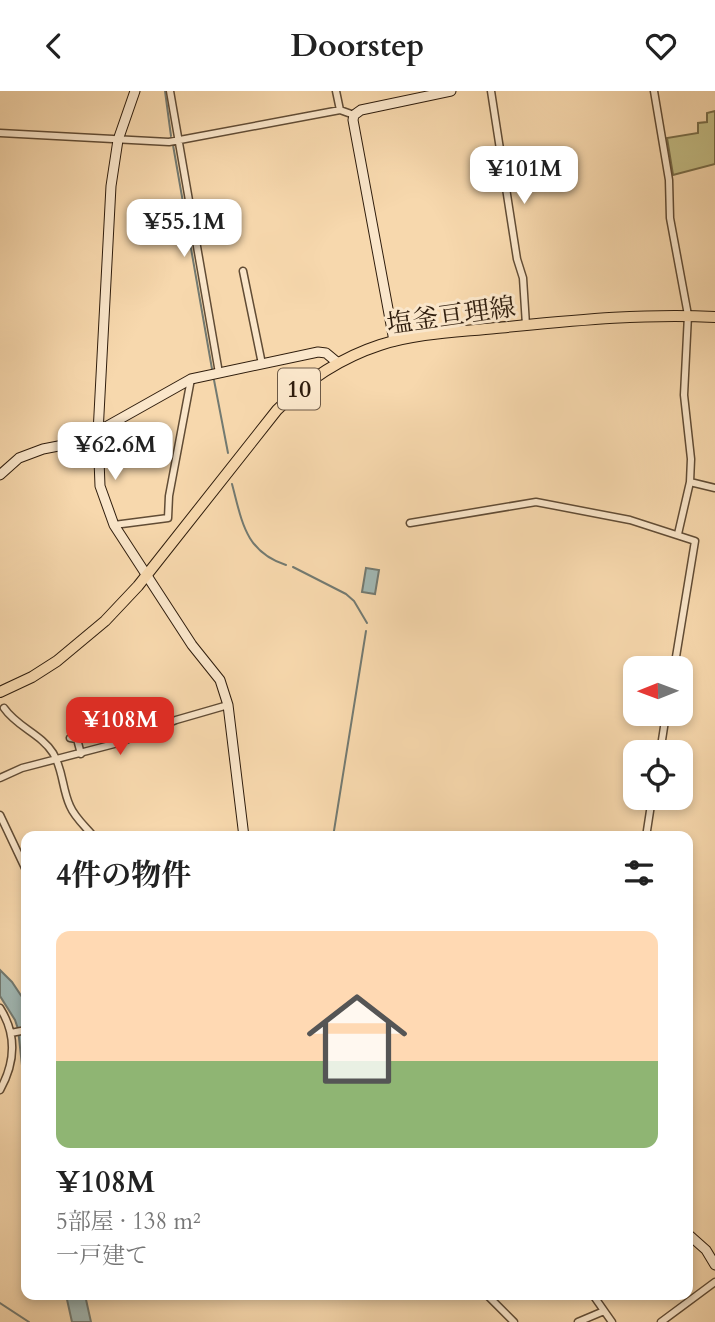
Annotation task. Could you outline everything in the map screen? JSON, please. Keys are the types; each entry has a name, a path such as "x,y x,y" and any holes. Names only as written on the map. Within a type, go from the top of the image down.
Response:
{"main road":[{"name":"塩釜亘理線","path":"0,692 32,677 80,643 124,602 277,410 298,390 338,363 394,341 435,334 605,318 715,317"}],"street":[{"path":"135,91 118,140 111,186 98,433 100,486 114,525 192,645 220,680 228,705 243,831"},
{"path":"170,91 219,373"},
{"path":"336,91 340,110"},
{"path":"394,341 354,115 361,110 452,91"},
{"path":"491,91 517,259 523,278 526,325"},
{"path":"654,91 669,180 670,218 688,316 684,395 691,445 690,482 678,534"},
{"path":"0,133 153,142 340,110 354,115"},
{"path":"243,271 262,364"},
{"path":"0,475 19,458 29,453 79,442 191,379 318,352 326,353 338,363"},
{"path":"114,525 168,518 169,496 191,379"},
{"path":"690,482 715,488"},
{"path":"410,523 536,502 630,520 695,541 676,656"},
{"path":"0,778 22,768 118,744 176,720 228,705"},
{"path":"4,708 12,719 49,748 57,761 70,807 89,831"},
{"path":"70,738 77,739 81,754"},
{"path":"647,831 650,810"},
{"path":"0,815 21,859"},
{"path":"0,1008 11,1033 13,1057 0,1090"},
{"path":"11,1033 21,1031"},
{"path":"693,1238 706,1250 715,1265"},
{"path":"693,1298 715,1282"},
{"path":"492,1300 514,1322"},
{"path":"596,1300 612,1322"},
{"path":"661,1322 691,1300"},
{"path":"578,1322 604,1311"}],"shaded area":[{"path":"715,111 715,164 673,175 667,138 698,133 698,123 707,122 707,113"}],"water":[{"path":"366,568 379,570 375,594 362,592"},
{"path":"0,970 21,996 21,1056 15,1020 0,996"},
{"path":"67,1300 86,1300 91,1322 72,1322"}],"waterway":[{"path":"165,91 171,136"},
{"path":"173,145 212,369"},
{"path":"214,380 228,453"},
{"path":"232,484 247,533 262,552 286,565"},
{"path":"293,567 346,594 354,601 367,623"},
{"path":"334,831 366,631"},
{"path":"0,1303 29,1322"}]}
